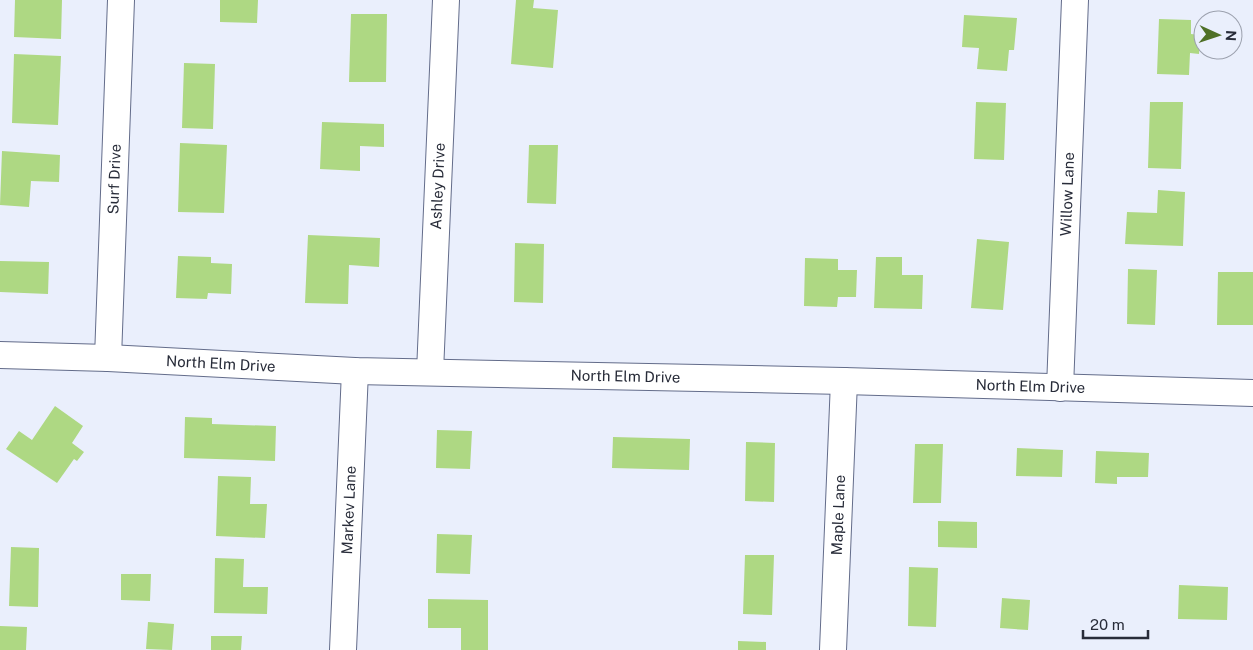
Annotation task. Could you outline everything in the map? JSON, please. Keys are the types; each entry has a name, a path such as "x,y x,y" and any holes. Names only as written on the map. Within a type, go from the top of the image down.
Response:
{"street":[{"name":"Surf Drive","path":"108,358 121,0"},
{"name":"Ashley Drive","path":"430,372 446,0"},
{"name":"Willow Lane","path":"1060,388 1075,0"},
{"name":"North Elm Drive","path":"0,355 108,358 355,371 844,381 1253,393"},
{"name":"Markev Lane","path":"343,650 355,371"},
{"name":"Maple Lane","path":"832,650 844,381"}],"building":[{"path":"15,0 62,0 61,39 14,37"},
{"path":"220,0 258,0 257,23 220,22"},
{"path":"516,0 534,0 533,8 558,10 553,68 511,64"},
{"path":"351,14 387,14 386,82 349,82"},
{"path":"964,15 1017,18 1014,50 1009,50 1007,71 977,69 979,48 962,47"},
{"path":"1159,19 1191,20 1193,53 1190,53 1189,75 1157,74"},
{"path":"14,54 61,56 58,125 12,123"},
{"path":"184,63 215,64 213,129 182,128"},
{"path":"976,102 1006,103 1004,160 974,159"},
{"path":"1150,102 1183,102 1181,169 1148,168"},
{"path":"322,122 384,124 384,147 360,146 360,171 320,169"},
{"path":"180,143 227,145 224,213 178,212"},
{"path":"529,145 558,145 556,204 527,203"},
{"path":"2,151 60,155 59,182 31,181 29,207 0,205"},
{"path":"1158,190 1185,192 1183,246 1125,244 1127,212 1157,213"},
{"path":"308,235 380,238 379,267 349,265 348,304 305,303"},
{"path":"977,239 1009,242 1003,310 971,308"},
{"path":"515,243 544,244 543,303 514,302"},
{"path":"178,256 211,257 211,263 232,264 231,294 208,293 207,299 176,298"},
{"path":"876,257 902,257 902,275 923,275 922,309 874,308"},
{"path":"805,258 838,259 838,270 857,270 856,297 838,297 837,307 804,306"},
{"path":"0,261 49,262 48,294 0,292"},
{"path":"1128,269 1157,270 1155,325 1127,324"},
{"path":"1218,272 1253,272 1253,325 1217,325"},
{"path":"55,406 83,426 72,443 84,452 77,461 74,459 57,483 6,449 19,431 32,440"},
{"path":"185,417 212,418 212,424 276,426 275,461 184,458"},
{"path":"437,430 472,431 470,469 436,468"},
{"path":"613,437 690,439 689,470 612,468"},
{"path":"746,442 775,443 774,502 745,501"},
{"path":"915,444 943,444 941,503 913,503"},
{"path":"1017,448 1063,450 1062,477 1016,476"},
{"path":"1096,451 1149,453 1148,477 1117,477 1117,484 1095,483"},
{"path":"218,476 251,477 250,504 267,504 265,538 216,536"},
{"path":"938,521 977,522 977,548 938,547"},
{"path":"437,534 472,535 470,574 436,573"},
{"path":"11,547 39,548 38,607 9,606"},
{"path":"745,555 774,555 772,615 743,614"},
{"path":"215,558 244,559 243,587 268,587 267,614 214,613"},
{"path":"909,567 938,568 936,627 908,626"},
{"path":"121,574 151,574 150,601 121,600"},
{"path":"1179,585 1228,587 1227,620 1178,619"},
{"path":"1002,598 1030,600 1028,630 1000,628"},
{"path":"428,599 488,600 488,650 461,650 461,628 428,628"},
{"path":"148,622 174,624 172,650 146,649"},
{"path":"0,626 27,627 26,650 0,650"},
{"path":"211,636 242,636 241,650 211,650"},
{"path":"738,641 766,642 766,650 738,650"}]}
